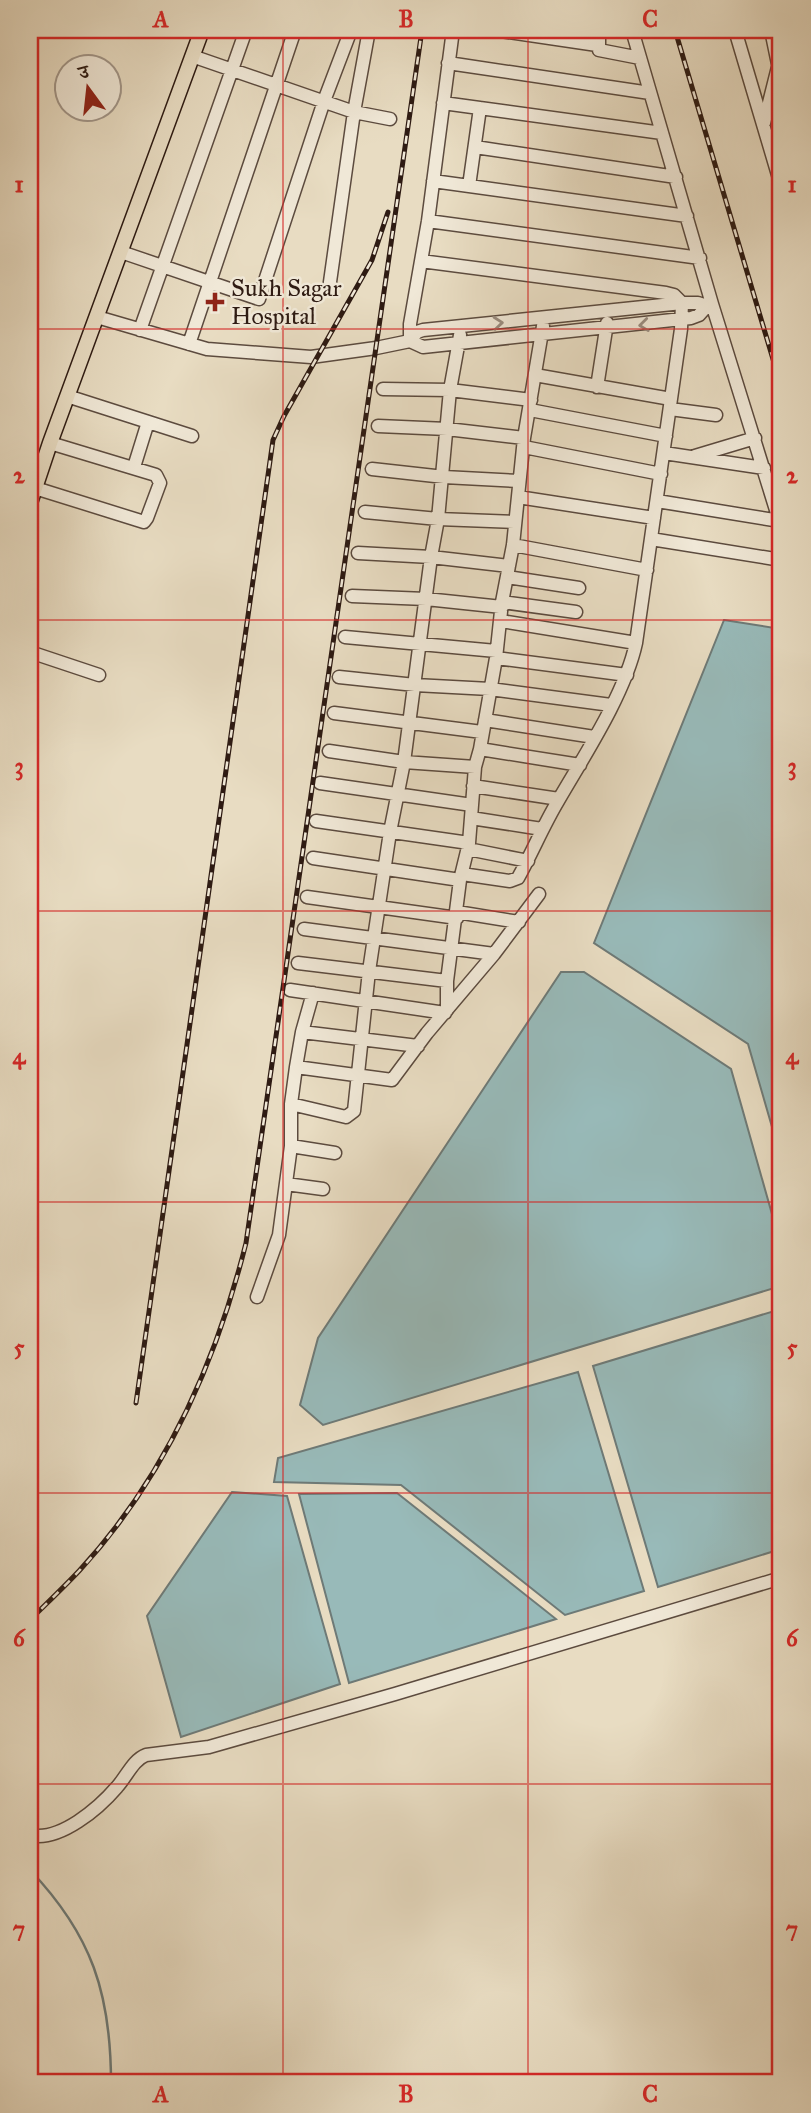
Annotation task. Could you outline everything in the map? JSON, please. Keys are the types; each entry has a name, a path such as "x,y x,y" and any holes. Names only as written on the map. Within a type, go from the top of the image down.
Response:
{"main road":[{"path":"32,496 202,30"}],"street":[{"path":"140,330 246,30"},
{"path":"189,344 295,30"},
{"path":"121,252 259,299 324,101 351,30"},
{"path":"329,289 354,112 369,30"},
{"path":"410,341 410,324 428,221 453,30"},
{"path":"494,30 597,45"},
{"path":"599,30 599,50 640,58"},
{"path":"632,30 780,523 657,501"},
{"path":"735,30 781,185"},
{"path":"764,125 780,60 771,30"},
{"path":"192,56 354,112 390,119"},
{"path":"448,62 650,93"},
{"path":"443,103 662,133"},
{"path":"469,186 480,108"},
{"path":"475,147 676,177"},
{"path":"433,181 687,216"},
{"path":"428,221 700,258"},
{"path":"313,858 386,869 514,881 528,861 542,829 580,765 627,675 636,643 671,404 682,303 674,295 666,293 421,261"},
{"path":"97,317 216,350 311,357 410,341 423,347 682,320 699,315 707,306 682,303 461,326 419,331 410,341"},
{"path":"597,387 608,312"},
{"path":"446,1011 447,981 461,877 468,846 475,767 513,545 524,443 544,319"},
{"path":"291,1104 349,1116 354,1111 369,971 410,724 444,477 450,390 461,326"},
{"path":"535,375 716,415"},
{"path":"383,389 450,390 666,436"},
{"path":"67,396 192,436"},
{"path":"134,467 148,422"},
{"path":"377,426 447,429 524,443 660,474"},
{"path":"689,457 755,438"},
{"path":"32,496 144,522 160,481 156,475 134,467 50,443"},
{"path":"664,453 764,468"},
{"path":"372,469 444,477 519,481"},
{"path":"518,496 654,518"},
{"path":"366,512 438,519 514,522"},
{"path":"651,540 781,560"},
{"path":"513,545 647,570"},
{"path":"358,553 431,557 579,589"},
{"path":"352,596 502,604 576,612"},
{"path":"501,621 636,643"},
{"path":"345,637 496,654 627,675"},
{"path":"30,652 99,675"},
{"path":"339,677 490,689 611,705"},
{"path":"334,713 410,724 484,726 594,737"},
{"path":"480,749 580,765"},
{"path":"329,751 404,762 475,767"},
{"path":"320,783 397,794 542,829"},
{"path":"473,786 559,799"},
{"path":"316,821 468,846 528,861"},
{"path":"296,1066 393,1080 539,894"},
{"path":"307,897 519,922"},
{"path":"304,929 494,954"},
{"path":"298,963 447,981"},
{"path":"290,990 446,1011"},
{"path":"257,1297 277,1243 291,1146 291,1104 296,1066 313,993"},
{"path":"302,1032 418,1046"},
{"path":"291,1146 335,1153"},
{"path":"286,1184 323,1189"},
{"path":"30,1835 51,1836 69,1826 107,1797 138,1759 146,1755 209,1747 781,1578"}],"water":[{"path":"724,620 781,629 781,1158 748,1044 594,943"},
{"path":"561,972 584,972 731,1069 781,1246 781,1286 323,1425 300,1405 318,1338"},
{"path":"781,1309 781,1549 658,1587 593,1366"},
{"path":"578,1372 644,1591 565,1615 401,1485 274,1482 278,1458"},
{"path":"232,1492 287,1496 340,1684 181,1737 147,1616"},
{"path":"397,1493 556,1619 349,1683 299,1494"}],"waterway":[{"path":"30,1870 69,1918 94,1968 107,2021 111,2083"}],"railway":[{"path":"30,1620 79,1571 109,1535 137,1498 161,1458 202,1375 234,1288 246,1243 422,30"},
{"path":"675,30 781,386"},
{"path":"136,1403 273,440 372,260 388,212"}],"place":[{"name":"Sukh Sagar Hospital","path":"215,302"}]}
